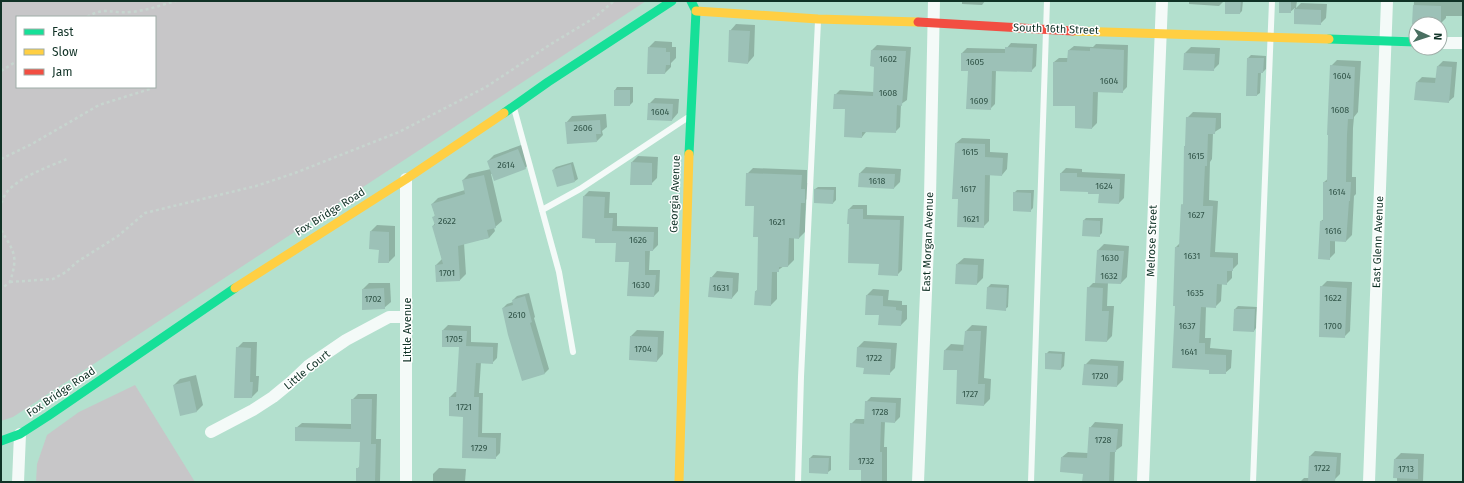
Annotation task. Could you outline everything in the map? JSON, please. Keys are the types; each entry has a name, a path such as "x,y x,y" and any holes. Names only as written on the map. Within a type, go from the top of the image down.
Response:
{"street":[{"name":"Fox Bridge Road","path":"1,441 20,434 66,404 250,277 406,179 514,107 548,82 672,1"},
{"path":"690,1 696,11"},
{"name":"East Morgan Avenue","path":"918,482 930,198 934,1"},
{"name":"Melrose Street","path":"1143,482 1162,1"},
{"name":"East Glenn Avenue","path":"1369,482 1387,1"},
{"name":"South 16th Street","path":"696,11 818,19 933,23 1046,30 1408,41"},
{"name":"Georgia Avenue","path":"679,482 690,116 696,11"},
{"path":"1448,43 1463,44"},
{"name":"Little Avenue","path":"406,179 406,482"},
{"name":"Little Court","path":"211,432 254,410 273,397 308,366 346,340 389,317 407,317"},
{"path":"18,482 20,434"}],"lane":[{"path":"1031,482 1047,1"},
{"path":"1253,482 1272,1"},
{"path":"798,482 802,361 818,19"},
{"path":"514,107 559,272 573,352"},
{"path":"542,210 580,189 690,116"}],"path":[{"path":"89,16 101,11 128,13 140,11 176,1"},
{"path":"1,289 10,282 53,279 66,272 76,262 118,236 146,213 256,186 295,173 399,132 486,87 551,44 594,18 614,1"},
{"path":"1,71 16,62"},
{"path":"1,159 32,144 99,105 150,89"},
{"path":"1,204 7,192 19,182 41,170 66,160"},
{"path":"1,230 11,245 14,253 15,263 10,282"}],"shaded area":[{"path":"1,1 646,1 13,417 1,421"},
{"path":"135,385 195,482 36,482 37,464 47,435 79,412"}],"building":[{"path":"1225,1 1241,1 1240,14 1225,14"},
{"path":"1279,1 1291,1 1291,13 1279,13"},
{"path":"1413,5 1441,6 1441,16 1412,16"},
{"path":"1294,9 1321,10 1321,25 1294,24"},
{"path":"729,30 750,31 748,64 728,62"},
{"path":"648,47 666,48 666,52 670,52 670,65 666,65 665,74 647,74"},
{"path":"1005,47 1033,48 1032,72 992,71 991,110 966,109 968,71 961,71 961,53 1005,53"},
{"path":"1090,48 1124,50 1123,93 1093,92 1092,129 1075,128 1075,106 1053,106 1053,62 1067,62 1068,50 1090,51"},
{"path":"871,50 906,51 902,106 897,105 896,133 862,132 862,138 844,137 845,109 833,109 834,94 873,96 874,67 870,66"},
{"path":"1184,53 1215,54 1214,71 1183,70"},
{"path":"1247,58 1264,58 1263,73 1258,73 1257,96 1246,96"},
{"path":"1330,65 1355,67 1353,119 1348,119 1347,135 1346,182 1351,182 1346,242 1330,241 1330,260 1318,259 1320,221 1323,221 1323,182 1327,182 1327,135"},
{"path":"1437,66 1452,67 1449,103 1414,100 1416,82 1435,83"},
{"path":"614,90 630,90 630,106 614,106"},
{"path":"648,103 673,104 672,121 647,120"},
{"path":"1186,117 1216,118 1215,134 1208,134 1207,166 1205,166 1203,206 1213,206 1210,257 1233,258 1233,271 1227,271 1227,285 1217,284 1216,308 1201,307 1199,343 1205,343 1205,354 1226,355 1226,374 1209,374 1209,370 1172,368 1175,306 1173,306 1175,247 1179,247 1181,204 1183,205"},
{"path":"600,120 601,134 596,134 597,142 567,144 565,122"},
{"path":"955,143 985,144 985,157 1003,158 1002,176 985,175 984,228 957,227 958,199 952,199"},
{"path":"518,149 526,169 494,181 487,161"},
{"path":"631,162 652,163 652,185 630,185"},
{"path":"571,164 575,182 557,187 552,170"},
{"path":"746,173 802,175 801,189 805,189 805,203 801,203 799,239 789,238 788,267 779,267 779,272 772,272 771,306 754,305 755,291 757,291 758,237 753,237 754,206 745,206"},
{"path":"859,173 895,174 894,189 858,187"},
{"path":"1060,173 1077,173 1077,177 1120,179 1119,204 1098,203 1099,194 1060,191"},
{"path":"484,175 496,228 487,230 489,238 458,246 460,281 436,282 435,265 443,264 432,226 435,225 432,217 435,216 431,204 465,194 462,180"},
{"path":"814,189 834,190 833,204 814,203"},
{"path":"1013,192 1031,193 1031,212 1013,211"},
{"path":"583,196 605,197 604,218 613,218 612,231 654,232 653,251 645,251 645,275 656,275 654,297 627,296 629,262 615,262 616,243 595,243 595,239 582,238"},
{"path":"848,209 863,209 863,219 900,220 898,276 878,275 879,264 848,263"},
{"path":"1083,220 1100,221 1100,237 1082,236"},
{"path":"370,231 389,232 389,263 378,263 379,250 369,249"},
{"path":"1097,250 1124,251 1121,284 1095,283"},
{"path":"956,264 978,265 977,285 955,284"},
{"path":"710,277 733,278 732,299 708,297"},
{"path":"1320,286 1347,288 1345,338 1319,337"},
{"path":"987,287 1007,288 1006,311 986,309"},
{"path":"1087,287 1103,288 1102,311 1109,311 1107,342 1085,341"},
{"path":"384,288 385,309 362,310 362,289"},
{"path":"866,295 883,296 883,306 896,307 896,310 902,311 901,326 878,325 879,315 865,315"},
{"path":"525,296 532,322 530,323 545,374 522,381 508,335 502,308 513,305 512,300"},
{"path":"1234,309 1255,309 1254,332 1233,331"},
{"path":"442,330 467,331 466,346 493,347 493,364 476,363 474,397 479,397 478,437 496,438 496,459 462,458 463,417 449,416 449,397 456,397 459,347 442,347"},
{"path":"965,331 981,331 978,384 985,384 984,406 956,404 957,370 943,370 944,350 963,351"},
{"path":"630,336 658,337 657,362 629,360"},
{"path":"236,347 251,348 250,382 253,382 252,398 234,398"},
{"path":"857,347 891,349 890,375 863,374 864,368 856,367"},
{"path":"1045,353 1062,354 1061,370 1045,369"},
{"path":"1084,364 1118,366 1117,387 1082,385"},
{"path":"190,381 197,412 180,416 173,385"},
{"path":"351,399 372,399 371,444 376,444 375,482 356,482 356,468 359,468 360,442 295,441 295,427 351,429"},
{"path":"865,401 896,403 895,423 881,422 880,452 882,452 882,482 861,482 861,470 849,470 850,423 864,424"},
{"path":"1089,427 1118,429 1116,452 1110,452 1109,482 1082,482 1083,474 1060,472 1061,457 1087,458"},
{"path":"1309,456 1337,457 1335,482 1308,482"},
{"path":"809,458 829,458 828,474 809,473"},
{"path":"1394,459 1418,459 1418,479 1393,478"}],"traffic: fast":[{"path":"504,113 548,82 672,1"},
{"path":"689,154 696,11 691,1"},
{"path":"1329,39 1408,42"},
{"path":"1,441 20,434 48,416 235,288"}],"traffic: slow":[{"path":"696,11 818,19 918,22"},
{"path":"1073,31 1329,39"},
{"path":"235,288 406,179 504,113"},
{"path":"679,482 689,154"}],"traffic: jam":[{"path":"918,22 1073,31"}]}
